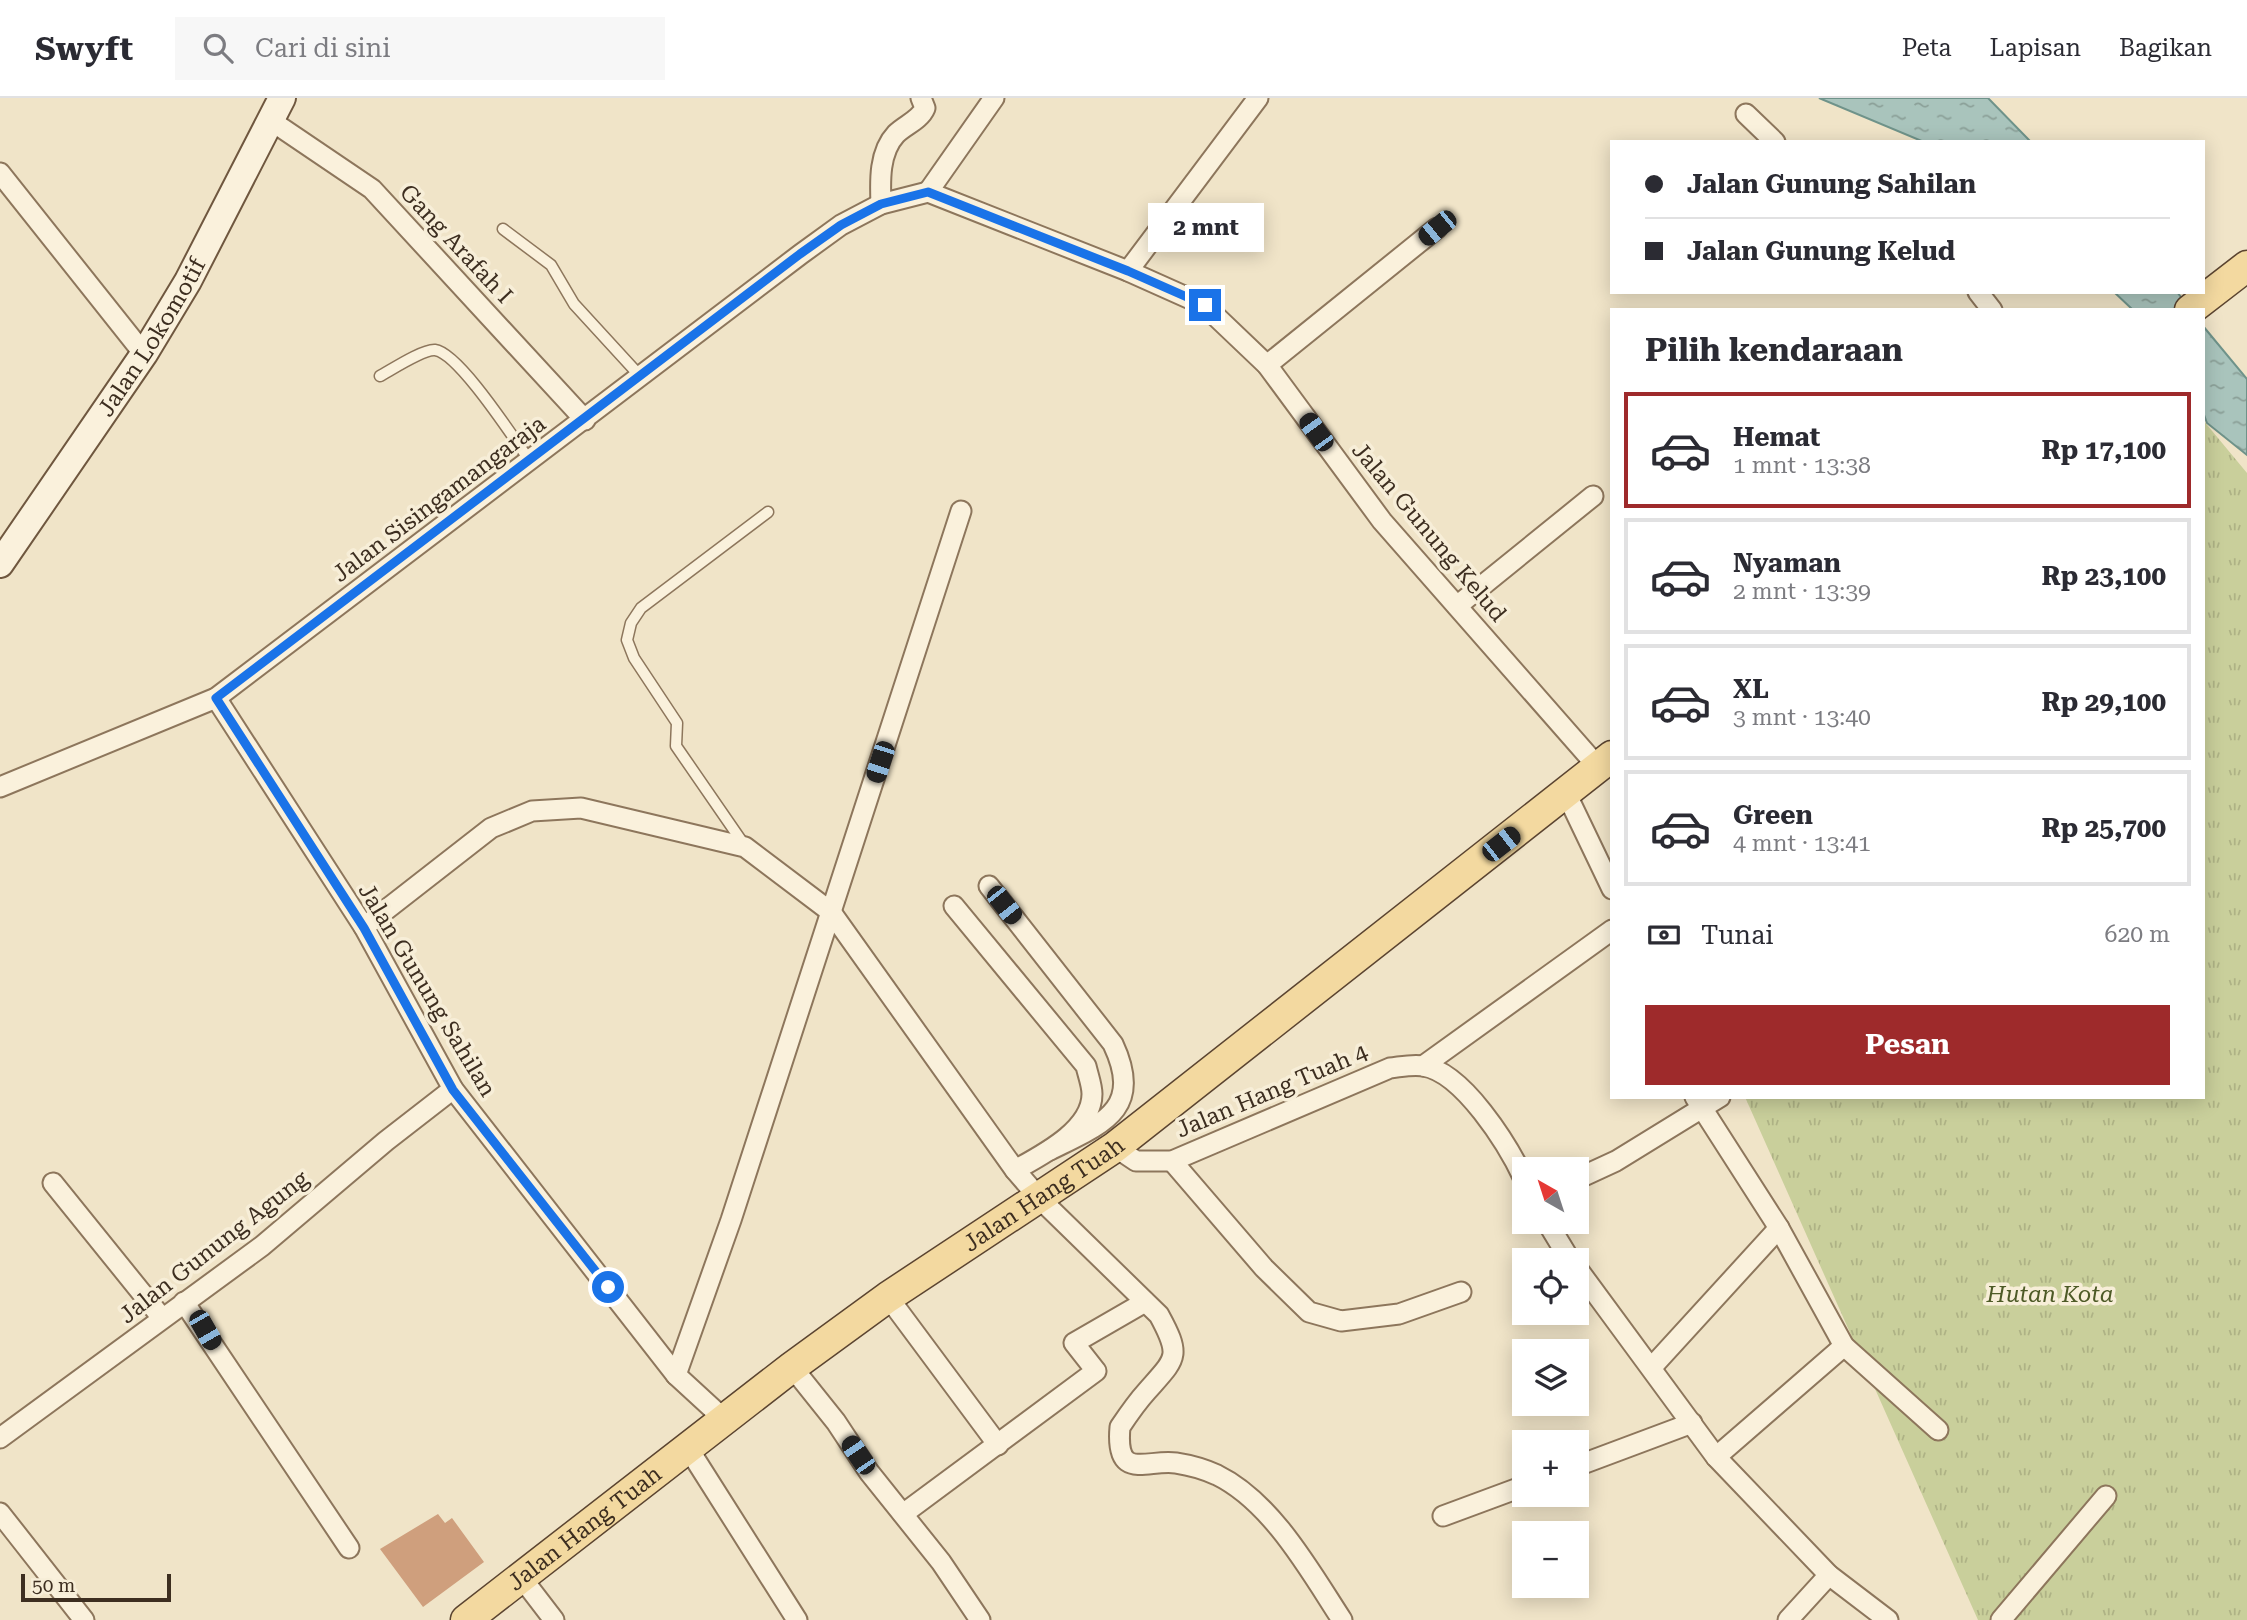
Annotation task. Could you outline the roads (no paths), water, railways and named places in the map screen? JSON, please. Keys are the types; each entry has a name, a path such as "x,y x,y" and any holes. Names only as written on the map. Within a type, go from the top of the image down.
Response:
{"main road":[{"path":"2196,305 2247,266"},
{"name":"Jalan Hang Tuah","path":"466,1620 792,1367 888,1297 1115,1147 1605,761"}],"street":[{"path":"921,98 925,108 922,113 895,135 887,150 880,174 881,204 928,192 994,98"},
{"path":"1128,271 1258,98"},
{"name":"Jalan Lokomotif","path":"0,564 144,354 188,281 277,110"},
{"name":"Gang Arafah I","path":"277,110 372,189 585,420"},
{"path":"1746,114 1773,140"},
{"path":"0,173 144,354"},
{"name":"Jalan Gunung Kelud","path":"928,192 1128,271 1205,305 1267,365 1382,521 1457,606 1605,761"},
{"name":"Jalan Sisingamangaraja","path":"0,787 216,698 800,254 841,225 881,204"},
{"path":"1267,365 1437,228"},
{"path":"1980,294 1990,308"},
{"path":"1457,606 1593,495"},
{"path":"676,1376 731,1220 961,511"},
{"name":"Jalan Gunung Sahilan","path":"216,698 364,928 453,1090 676,1376 725,1420"},
{"path":"1566,793 1610,885"},
{"path":"364,928 491,828 532,811 581,808 745,847 831,912 1015,1170 1039,1198 1145,1302 1166,1327 1172,1339 1174,1353 1171,1366 1145,1393 1119,1427 1121,1449 1128,1461 1140,1467 1173,1462 1220,1477 1269,1517 1289,1539 1342,1620"},
{"path":"989,886 1113,1044 1125,1068 1122,1096 1112,1116 1015,1170"},
{"path":"954,906 1086,1066 1093,1095 1080,1125 1050,1150"},
{"path":"1512,1158 1491,1122 1453,1081 1423,1066 1610,931"},
{"name":"Jalan Hang Tuah 4","path":"1115,1147 1136,1161 1172,1160 1390,1068 1423,1066"},
{"name":"Jalan Gunung Agung","path":"0,1437 51,1403 262,1246 386,1141 453,1090"},
{"path":"1589,1173 1616,1161 1698,1104 1779,1228 1844,1346 1938,1430"},
{"path":"1172,1160 1264,1268 1309,1312 1341,1321 1399,1314 1461,1292"},
{"path":"53,1183 162,1318"},
{"path":"1652,1367 1779,1228"},
{"path":"1589,1284 1716,1457 1829,1575 1888,1620"},
{"path":"888,1297 998,1445"},
{"path":"184,1302 348,1548"},
{"path":"903,1514 1096,1371 1074,1343 1145,1302"},
{"path":"1716,1457 1844,1346"},
{"path":"792,1367 941,1562 980,1620"},
{"path":"1589,1462 1692,1423"},
{"path":"688,1448 797,1620"},
{"path":"1443,1516 1512,1490"},
{"path":"2001,1620 2106,1496"},
{"path":"0,1513 84,1620"},
{"path":"1788,1620 1829,1575"},
{"path":"521,1577 554,1620"}],"lane":[{"path":"503,229 551,265 574,304 640,376"},
{"path":"380,376 426,352 435,350 451,358 492,406 530,461"},
{"path":"745,847 676,747 677,723 634,658 627,640 631,622 641,608 768,512"}],"water":[{"path":"1819,98 1988,98 2029,140 1919,140"},
{"path":"2116,294 2179,294 2189,308 2131,308"},
{"path":"2205,328 2247,379 2247,455 2207,423"}],"park label":[{"name":"Hutan Kota","path":"2050,1294"}]}
